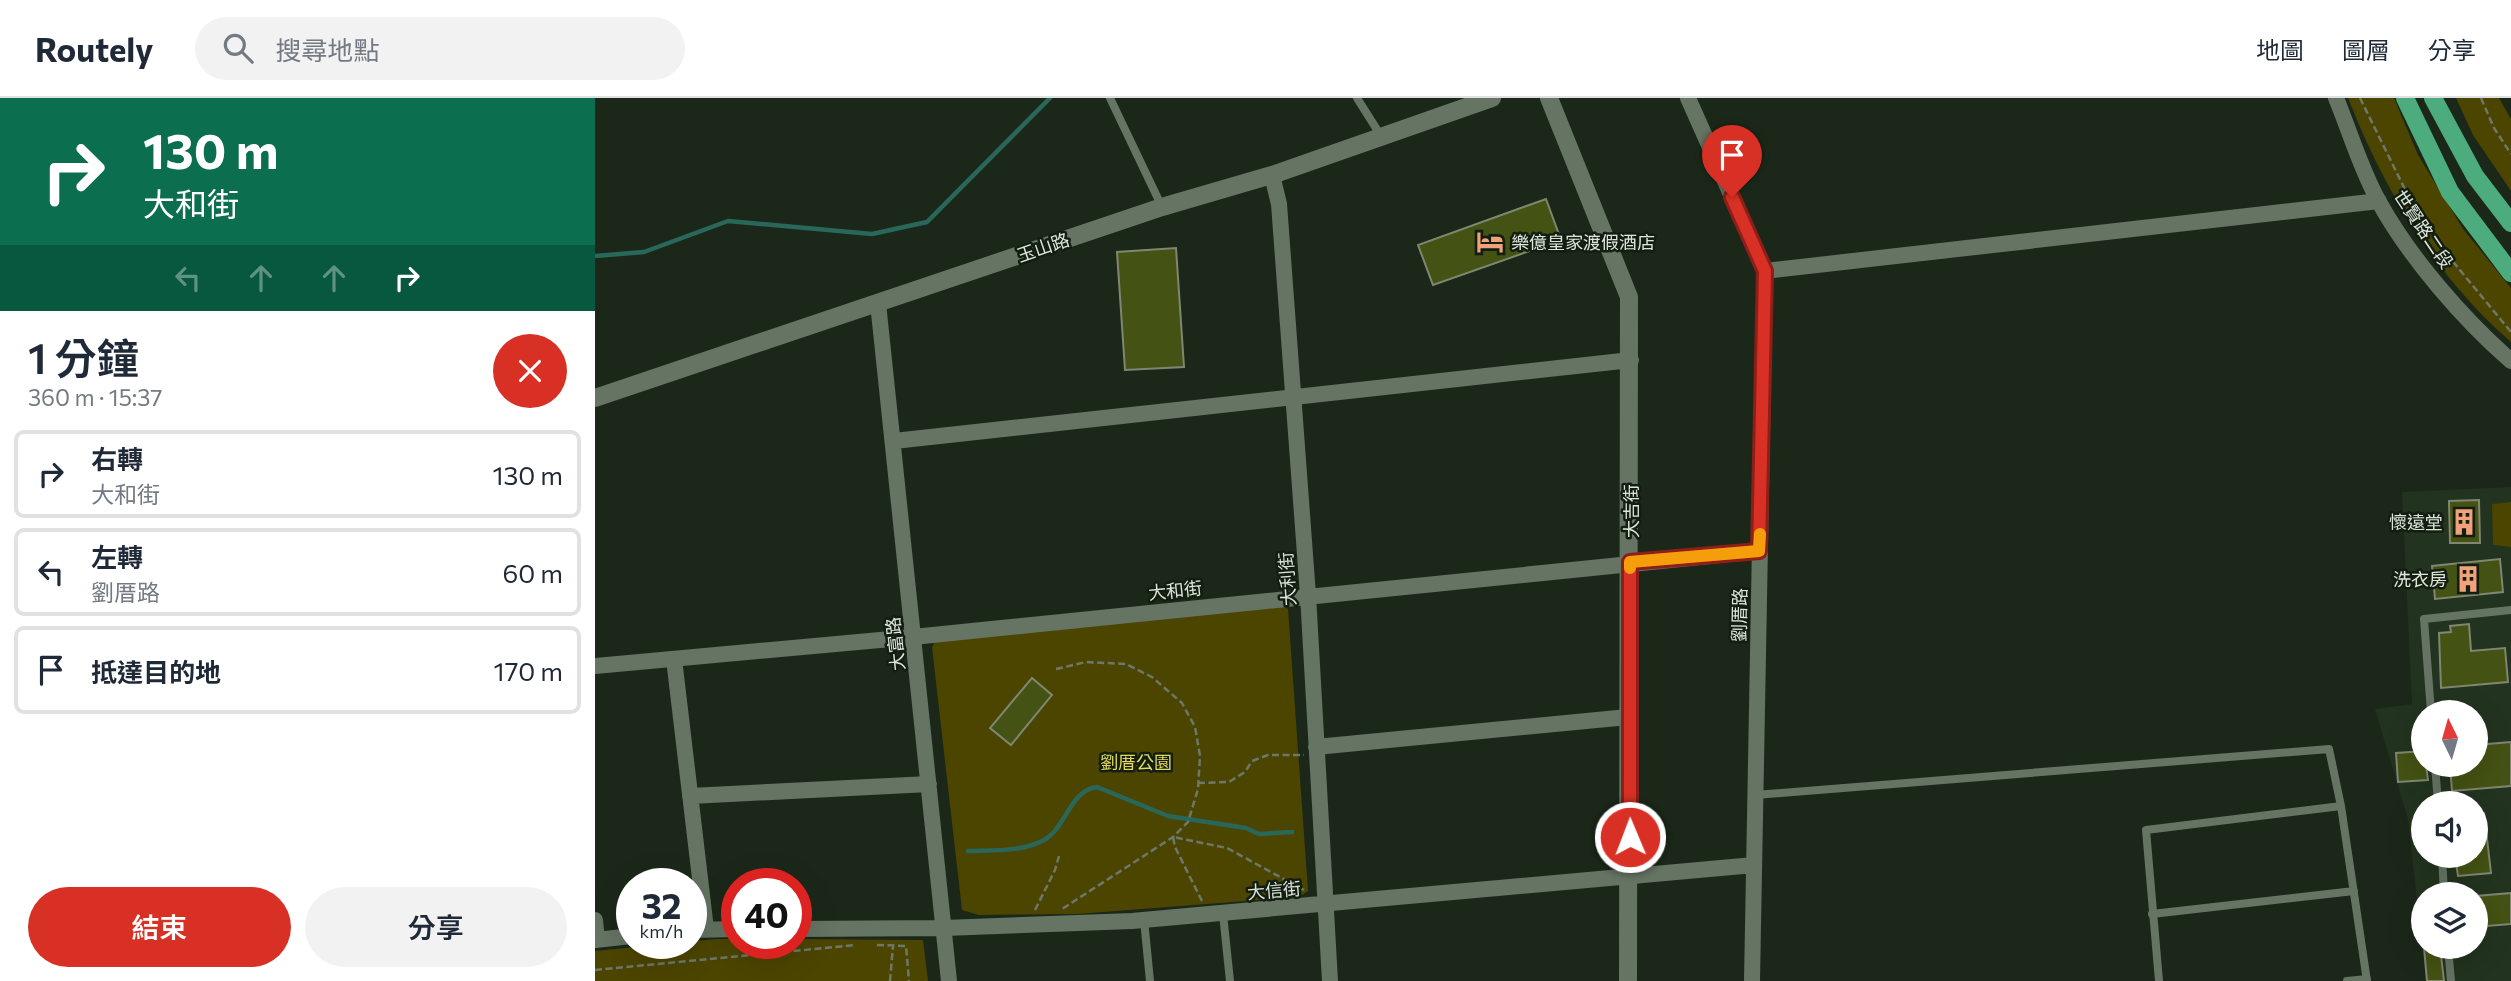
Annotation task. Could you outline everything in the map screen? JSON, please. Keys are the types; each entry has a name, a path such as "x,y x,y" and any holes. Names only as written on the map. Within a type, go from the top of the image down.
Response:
{"main road":[{"path":"2405,98 2450,192 2511,273"},
{"path":"2433,98 2475,176 2511,223"}],"street":[{"name":"玉山路","path":"595,398 1162,207 1272,175 1492,98"},
{"name":"大吉街","path":"1549,98 1629,297 1628,981"},
{"name":"劉厝路","path":"1688,98 1765,271 1752,981"},
{"name":"世賢路二段","path":"2336,98 2379,201 2436,284 2486,340 2511,361"},
{"name":"大利街","path":"1272,175 1279,204 1308,595 1330,981"},
{"path":"1765,271 2379,201"},
{"name":"大富路","path":"879,303 949,981"},
{"path":"894,441 1631,360"},
{"name":"大和街","path":"595,666 913,637 1630,562 1759,551"},
{"path":"674,659 694,868"},
{"path":"1316,751 1628,717"},
{"path":"689,796 929,784"},
{"name":"大信街","path":"812,929 944,928 1144,920 1754,865"},
{"path":"595,920 596,940 616,938"}],"lane":[{"path":"1110,98 1162,207"},
{"path":"1357,98 1381,136"},
{"path":"2430,700 2424,620 2511,610"},
{"path":"1755,796 2329,749 2341,806 2367,980 2347,981"},
{"path":"2159,981 2146,830 2341,806"},
{"path":"2152,914 2354,891"},
{"path":"1223,914 1230,981"},
{"path":"1144,920 1150,981"},
{"path":"2449,959 2451,981"}],"path":[{"path":"2360,98 2422,224 2511,332"},
{"path":"2481,98 2494,128 2511,154"},
{"path":"1056,669 1086,662 1126,664 1152,677 1182,704 1195,727 1200,756 1198,783 1188,822 1173,837 1056,912"},
{"path":"1198,783 1229,782 1245,772 1252,761 1268,755 1316,751"},
{"path":"1173,837 1227,848 1309,892"},
{"path":"1173,837 1175,847 1202,901"},
{"path":"1045,912 1034,912 1059,856"},
{"path":"595,970 863,944"},
{"path":"873,945 906,946 909,981"},
{"path":"890,981 893,945"}],"shaded area":[{"path":"2511,487 2511,981 2426,981 2424,959 2488,959 2488,882 2415,882 2413,868 2488,868 2488,791 2411,791 2411,846 2408,819 2375,709 2411,704 2411,777 2489,777 2489,700 2412,700 2402,492"}],"green space":[{"path":"2348,98 2394,98 2418,155 2463,229 2511,288 2511,342 2459,289 2415,230 2378,166"},
{"path":"2456,98 2499,98 2511,119 2511,191 2473,135"},
{"path":"2511,502 2511,547 2493,545 2492,504"},
{"name":"劉厝公園","path":"1277,601 1288,609 1308,891 1299,897 1077,914 979,915 962,910 932,647 939,634"},
{"path":"721,939 721,959 812,959 812,939 923,940 928,981 595,981 595,951 616,949 616,959 707,959 707,940"}],"building":[{"name":"樂億皇家渡假酒店","path":"1546,199 1561,240 1433,285 1418,245"},
{"path":"1176,248 1184,367 1125,370 1117,252"},
{"name":"懷遠堂","path":"2479,500 2480,543 2450,543 2449,501"},
{"name":"洗衣房","path":"2500,559 2503,592 2435,599 2432,566"},
{"path":"2469,624 2471,651 2505,648 2508,682 2441,688 2439,633 2451,632 2450,626"},
{"path":"1032,678 1052,695 1011,745 990,728"},
{"path":"2511,742 2511,786 2452,791 2451,777 2489,777 2489,744"},
{"path":"2411,752 2411,777 2428,777 2428,780 2398,782 2396,753"},
{"path":"2488,847 2491,873 2458,876 2457,868 2488,868"},
{"path":"2511,893 2511,924 2488,926 2488,895"},
{"path":"2425,959 2441,959 2444,981 2427,981"}],"waterway":[{"path":"595,256 644,252 728,221 872,234 927,222 1050,98"},
{"path":"968,851 1036,844 1058,827 1080,795 1097,787 1168,816 1246,828 1259,834 1292,832"}],"slow traffic":[{"path":"1630,568 1630,562 1759,551 1760,534"}],"place":[{"name":"樂億皇家渡假酒店","path":"1490,242"},
{"name":"懷遠堂","path":"2464,522"},
{"name":"洗衣房","path":"2468,579"}],"route":[{"path":"1630,837 1630,562 1759,551 1765,271 1732,197"}]}
